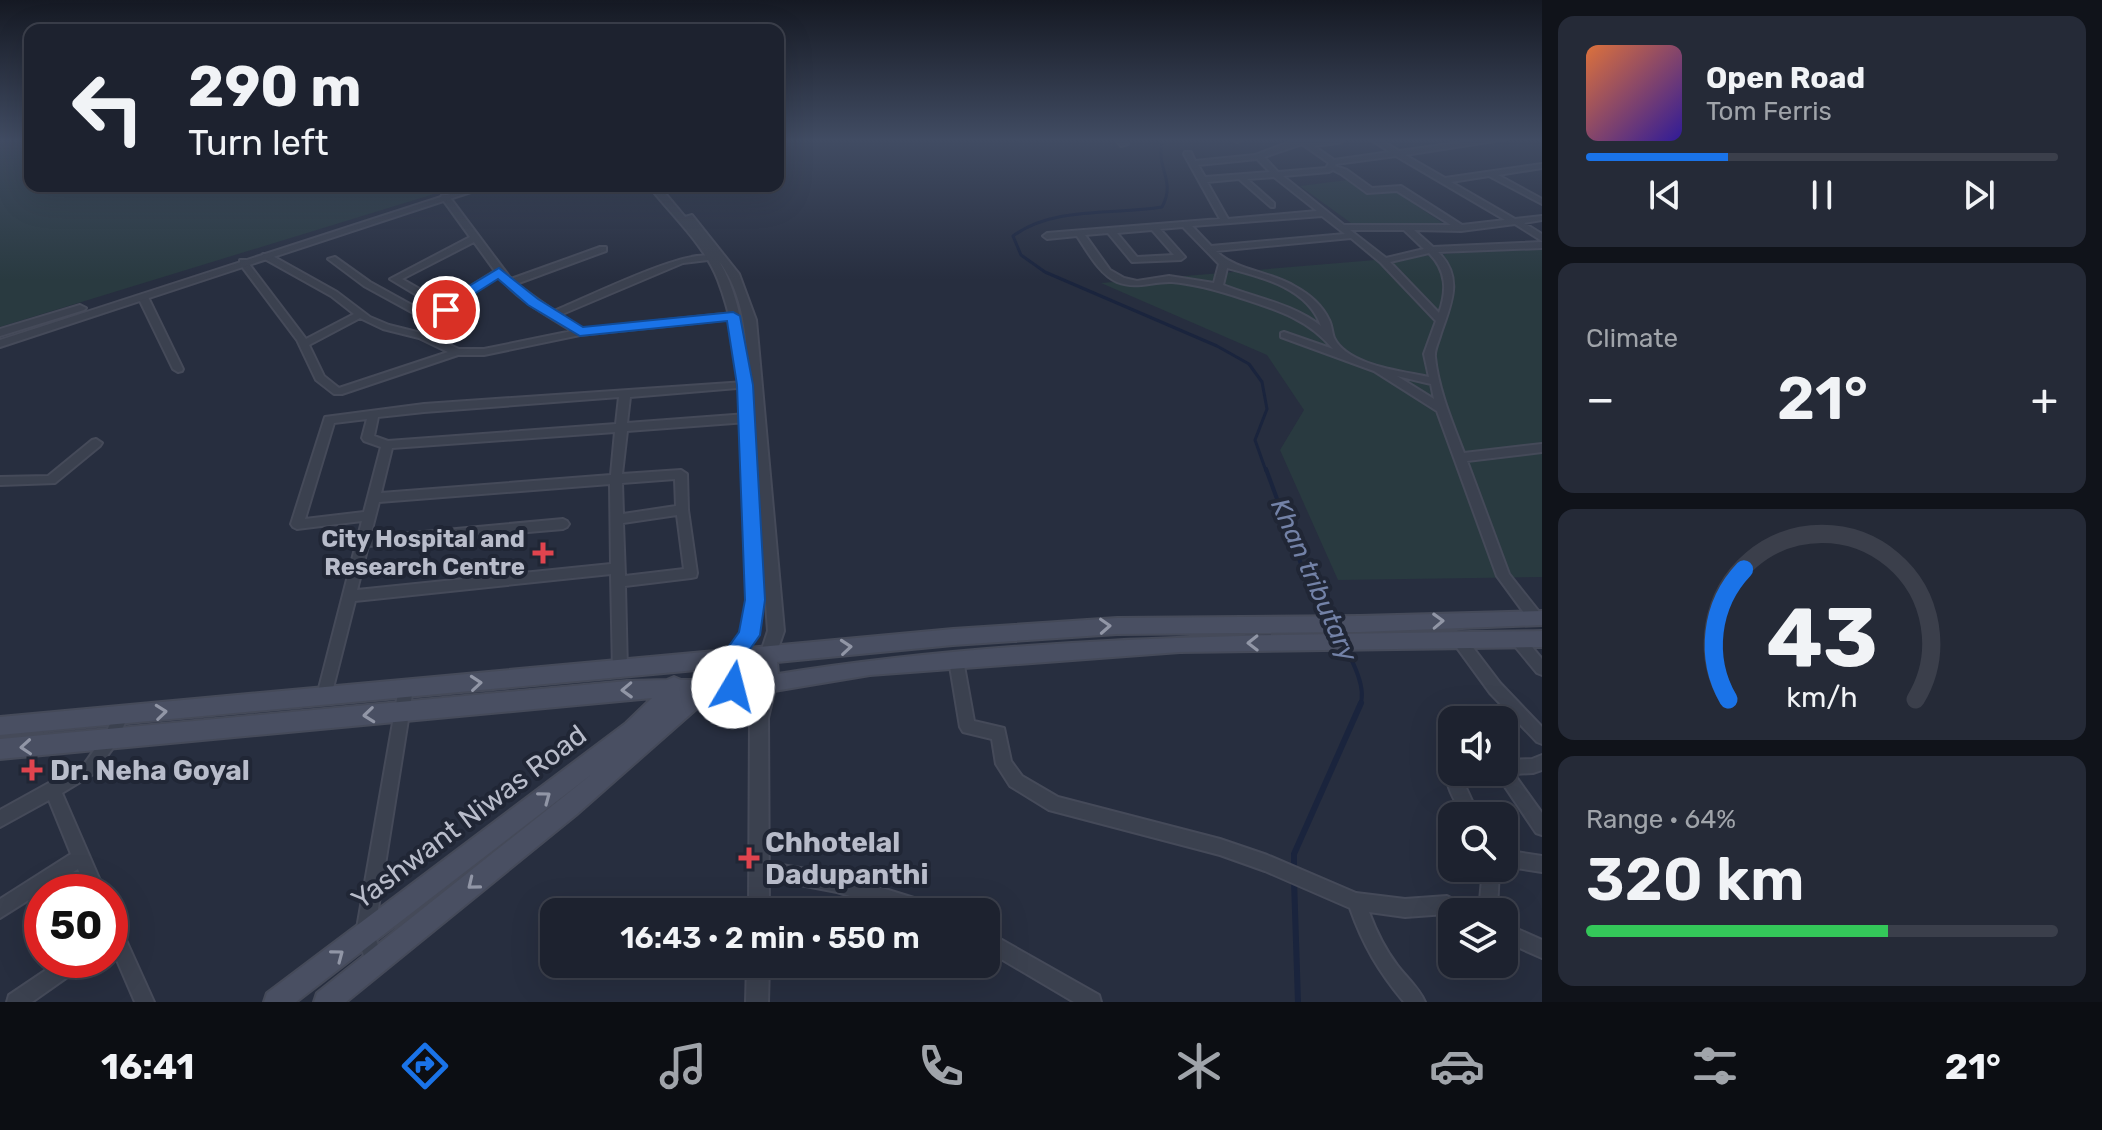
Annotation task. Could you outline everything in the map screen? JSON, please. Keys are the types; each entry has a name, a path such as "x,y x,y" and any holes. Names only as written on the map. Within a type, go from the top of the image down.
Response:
{"main road":[{"path":"0,749 627,690 768,684 870,667 1323,633 1360,624 1539,618"},
{"path":"0,726 620,671 732,657 1031,630 1147,625 1323,633 1375,642 1542,639"},
{"path":"768,655 768,684"},
{"path":"732,657 733,687"},
{"path":"705,689 706,662"},
{"path":"673,690 679,664"},
{"name":"Yashwant Niwas Road","path":"326,1002 568,808 705,689"},
{"name":"Yashwant Niwas Road","path":"276,1002 633,730 673,690"}],"street":[{"path":"1205,186 1225,221"},
{"path":"1250,186 1271,205"},
{"path":"1290,186 1384,261 1440,320"},
{"path":"1363,186 1370,191 1398,188 1461,228"},
{"path":"1450,186 1542,238"},
{"path":"1513,186 1542,202"},
{"path":"0,333 443,192"},
{"path":"0,344 463,192"},
{"path":"659,192 708,257 750,320 761,417 776,631 768,655"},
{"path":"667,192 713,244 734,274 733,316 745,385 755,600 749,635 732,657"},
{"path":"445,197 509,283 580,332"},
{"path":"1047,236 1324,213"},
{"path":"1340,227 1461,228 1542,218"},
{"path":"1185,224 1224,264 1264,275 1293,288 1324,317 1330,337"},
{"path":"1110,230 1135,260 1181,257 1154,227"},
{"path":"1406,227 1445,266 1450,286 1429,354 1442,409 1503,576 1539,618"},
{"path":"1079,233 1107,272 1121,280 1137,284 1169,279 1218,286 1292,310 1330,337 1344,356"},
{"path":"1208,249 1350,236"},
{"path":"444,307 395,279 475,238"},
{"path":"1384,261 1432,250 1542,245"},
{"path":"509,283 603,249"},
{"path":"266,256 334,294 360,314 386,327 422,336 457,352"},
{"path":"553,315 681,261 708,257"},
{"path":"332,259 367,284 429,318 499,272"},
{"path":"243,262 304,344 320,378 338,392 457,352 484,352 580,332 733,316"},
{"path":"1218,286 1224,264"},
{"path":"143,297 178,369"},
{"path":"304,344 360,314"},
{"path":"1284,335 1378,369 1433,381"},
{"path":"1378,369 1442,409"},
{"path":"369,516 297,524 329,420 745,385"},
{"path":"620,671 616,480 625,393"},
{"path":"373,414 368,438 387,445 747,418"},
{"path":"0,481 51,480 96,443"},
{"path":"324,696 387,445"},
{"path":"1459,458 1542,448"},
{"path":"349,596 618,575 691,573 682,510 681,474 374,498"},
{"path":"617,519 682,510"},
{"path":"363,542 563,524"},
{"path":"1518,640 1542,669"},
{"path":"1460,641 1495,688 1542,737"},
{"path":"956,660 968,727 999,733 1004,764 1016,781 1055,804 1220,847 1267,863 1356,902 1405,908 1438,906"},
{"path":"759,898 759,718 768,684"},
{"path":"733,687 759,718"},
{"path":"375,963 365,934 406,688"},
{"path":"0,819 90,768 110,740 121,716"},
{"path":"1518,769 1539,767"},
{"path":"1514,786 1542,827"},
{"path":"52,789 88,874"},
{"path":"0,909 81,857"},
{"path":"1518,860 1542,864"},
{"path":"758,869 837,883 885,898"},
{"path":"1356,902 1369,936 1389,970 1416,1002"},
{"path":"1518,938 1542,949"},
{"path":"1000,948 1092,1002"},
{"path":"128,966 145,1002"},
{"path":"16,1002 51,978"},
{"path":"757,1002 758,978"}],"shaded area":[{"path":"0,186 24,186 24,192 440,192 0,327"},
{"path":"1300,186 1355,186 1367,194 1395,191 1447,226 1351,223"},
{"path":"1542,246 1542,577 1338,580 1280,450 1304,410 1267,355 1101,283"}],"waterway":[{"name":"Khan tributary","path":"1167,186 1162,207 1065,216 1029,226 1013,236 1021,255 1045,272 1217,346 1249,364 1262,382 1267,409 1255,440 1266,471"},
{"name":"Khan tributary","path":"1266,469 1301,564 1331,621"},
{"name":"Khan tributary","path":"1345,647 1362,691 1360,705"},
{"name":"Khan tributary","path":"1294,872 1294,854 1361,703"},
{"name":"Khan tributary","path":"1294,880 1298,1002"}],"place":[{"name":"City Hospital and Research Centre","path":"543,553"},
{"name":"Dr. Neha Goyal","path":"32,770"},
{"name":"Chhotelal Dadupanthi","path":"749,858"}],"route":[{"path":"446,310 444,307 499,272 533,302 580,332 733,316 745,385 755,600 749,635 732,657 733,687"}]}
